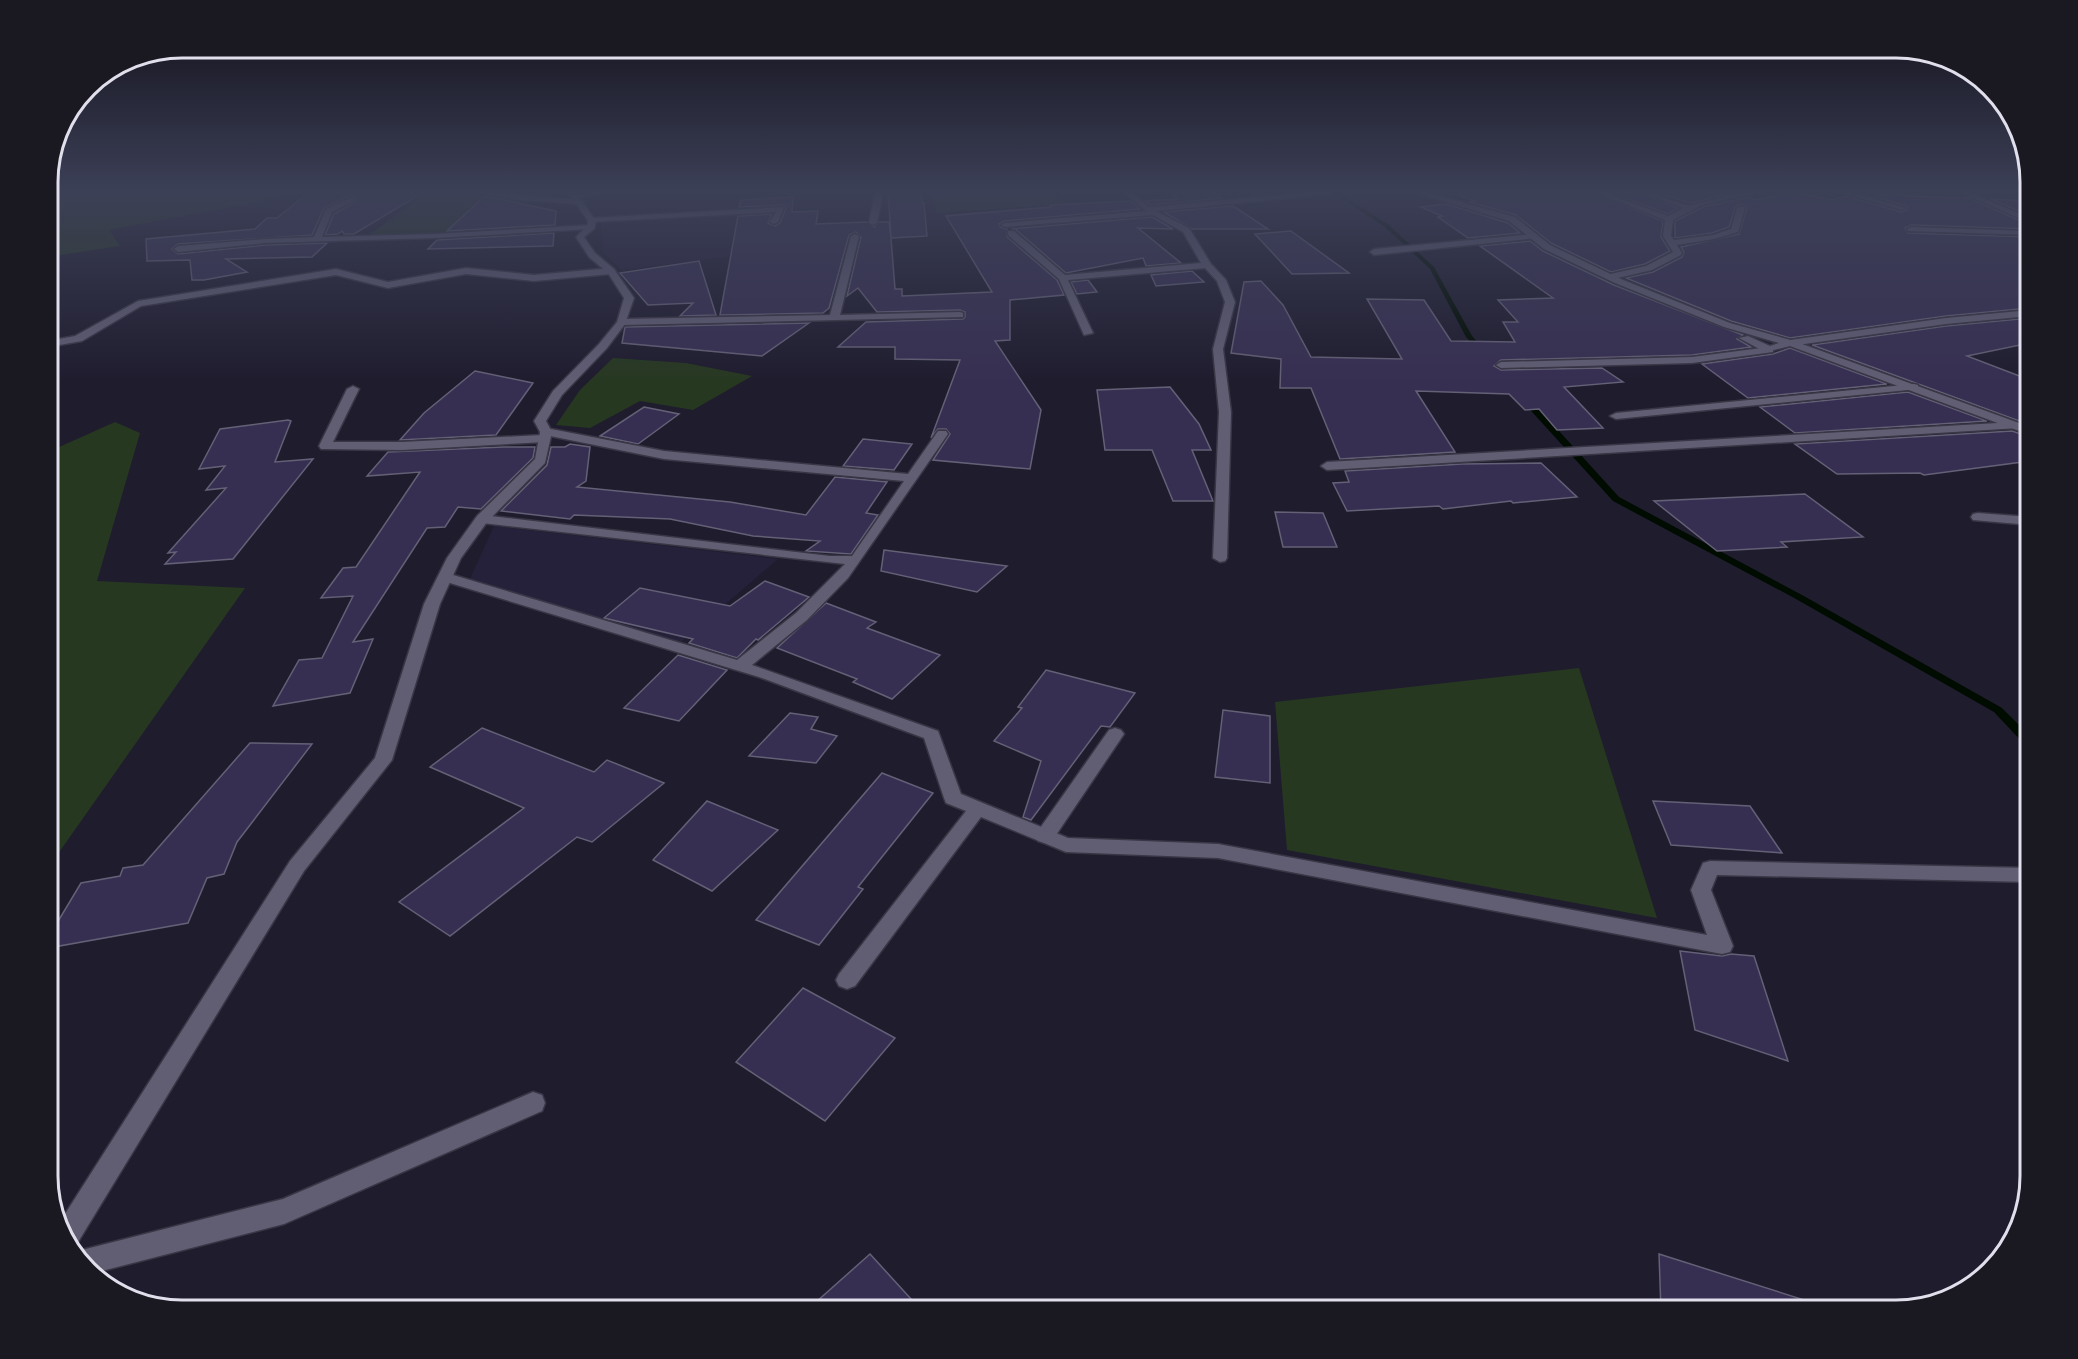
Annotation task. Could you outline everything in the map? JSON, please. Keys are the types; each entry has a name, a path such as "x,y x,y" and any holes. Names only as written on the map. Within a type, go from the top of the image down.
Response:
{"street":[{"path":"70,1229 297,866 383,760 432,604 454,558 482,519 541,460 546,435 540,421 557,393 603,346 622,322 629,298 611,271 592,255"},
{"path":"834,318 850,255"},
{"path":"1037,255 1063,278 1088,333"},
{"path":"1201,255 1221,280 1230,302 1218,349 1224,412 1220,558"},
{"path":"1564,255 1609,277 1727,325 1790,343 2020,428"},
{"path":"1609,277 1649,268 1673,255"},
{"path":"1063,278 1207,265"},
{"path":"59,342 78,339 138,304 336,272 388,285 466,271 534,278 611,271"},
{"path":"1670,302 1769,350"},
{"path":"1501,365 1692,360 1769,350 1790,343 1946,321 2020,314"},
{"path":"622,322 960,315"},
{"path":"1616,416 1914,387"},
{"path":"353,388 325,446 402,446 546,435 664,455 912,478"},
{"path":"1327,466 2015,426"},
{"path":"740,666 798,622 836,585 856,560 942,434"},
{"path":"1978,517 2020,520"},
{"path":"482,519 830,560 856,560"},
{"path":"445,578 740,666 932,735 953,798 1066,845 1218,851 1722,946 1701,890 1710,868 2020,875"},
{"path":"1045,836 1115,734"},
{"path":"847,980 978,808"},
{"path":"91,1260 284,1210 534,1103"}],"shaded area":[{"path":"606,255 739,255 621,270"},
{"path":"494,526 778,559 681,642 470,579"}],"green space":[{"path":"613,358 686,363 752,376 693,410 640,401 590,428 556,425 580,390"},
{"path":"115,422 140,433 97,581 245,588 59,852 59,447"},
{"path":"1579,668 1657,918 1287,850 1275,702"}],"building":[{"path":"147,255 314,255 226,259 247,272 204,280 192,280 190,260 147,261"},
{"path":"731,255 843,255 829,308 823,313 720,315"},
{"path":"857,255 892,255 895,289 902,289 902,296 992,292 970,255 1028,255 1057,280 1064,295 1010,300 1010,340 995,341 1041,410 1030,469 933,460 950,434 946,429 938,429 931,438 960,360 895,359 895,347 838,347 866,322 963,319 965,312 960,310 877,312 858,288 847,296"},
{"path":"1046,255 1172,255 1181,263 1146,266 1143,258 1066,273"},
{"path":"1275,255 1325,255 1349,273 1292,274"},
{"path":"1493,255 1552,255 1614,285 1743,335 1737,339 1751,347 1692,355 1501,360 1494,366 1501,370 1602,368 1623,382 1564,387 1603,428 1557,430 1539,409 1525,410 1509,394 1416,391 1455,452 1340,459 1311,388 1280,388 1281,359 1231,353 1244,282 1261,281 1283,305 1311,357 1402,359 1367,299 1424,300 1451,341 1515,342 1503,322 1518,322 1498,300 1553,298"},
{"path":"1577,255 1662,255 1645,264 1611,272"},
{"path":"2020,255 2020,309 1946,316 1790,338 1731,321 1626,278 1653,272 1682,257"},
{"path":"699,261 716,315 680,316 693,303 648,305 620,273"},
{"path":"1192,271 1204,282 1156,286 1151,275"},
{"path":"1088,280 1097,292 1077,294 1071,282"},
{"path":"2020,319 2020,345 1967,356 2020,376 2020,421 1812,345 1946,326"},
{"path":"809,323 762,356 622,343 625,327"},
{"path":"1790,348 1887,384 1748,398 1702,364 1773,354"},
{"path":"475,371 533,383 496,435 400,440 424,413"},
{"path":"1170,387 1199,424 1211,450 1192,450 1213,501 1173,501 1152,450 1105,450 1097,390"},
{"path":"1908,392 1987,421 1795,433 1760,407"},
{"path":"644,407 679,414 638,444 600,436"},
{"path":"291,421 275,462 313,459 233,559 165,564 176,552 168,553 226,488 206,490 225,466 199,469 220,429"},
{"path":"2012,431 2020,434 2020,462 1924,475 1920,473 1837,474 1795,444"},
{"path":"863,439 912,444 894,470 843,466"},
{"path":"570,444 590,447 586,481 577,487 730,502 806,515 835,477 887,482 866,513 878,515 851,554 806,551 820,541 753,536 670,519 574,515 570,519 501,511 547,465 551,447 565,447"},
{"path":"535,447 533,458 481,509 458,507 445,527 427,528 353,642 373,639 350,693 273,706 299,660 322,658 353,596 321,598 343,568 356,567 420,472 367,476 388,452"},
{"path":"1541,463 1577,497 1513,503 1511,501 1443,509 1439,506 1347,511 1333,483 1349,482 1345,471 1462,464"},
{"path":"1805,494 1863,537 1781,542 1787,547 1717,551 1654,501"},
{"path":"1275,512 1323,513 1337,547 1283,547"},
{"path":"884,550 1007,566 977,592 881,571"},
{"path":"765,581 809,597 758,640 756,639 737,658 689,643 693,639 604,618 640,588 730,606"},
{"path":"826,603 876,622 867,628 940,655 892,699 853,682 857,679 777,648"},
{"path":"678,655 727,670 679,721 624,708"},
{"path":"1046,670 1135,693 1110,727 1101,726 1031,820 1023,817 1041,761 994,741 1022,708 1018,707"},
{"path":"1223,710 1270,716 1270,783 1215,777"},
{"path":"790,713 818,717 811,729 837,736 816,763 749,756"},
{"path":"482,728 594,772 607,760 664,783 592,842 577,837 450,936 399,902 524,808 430,767"},
{"path":"250,743 312,744 237,842 224,874 207,878 188,923 59,946 59,920 81,883 120,876 123,868 143,865"},
{"path":"882,773 933,793 858,887 863,889 819,945 756,920"},
{"path":"707,801 778,830 712,891 653,860"},
{"path":"1653,801 1750,806 1782,853 1671,845"},
{"path":"1680,951 1722,956 1731,954 1754,956 1788,1061 1695,1030"},
{"path":"803,988 895,1038 825,1121 736,1062"},
{"path":"870,1254 912,1300 818,1300"},
{"path":"1659,1254 1804,1300 1661,1300"}],"waterway":[{"path":"1419,255 1432,268 1469,337 1506,377"},
{"path":"1526,400 1616,499 1799,597 1998,710 2020,733"}]}
